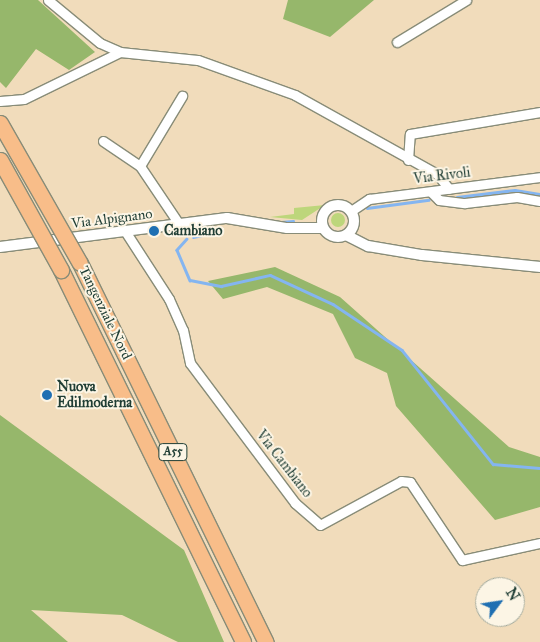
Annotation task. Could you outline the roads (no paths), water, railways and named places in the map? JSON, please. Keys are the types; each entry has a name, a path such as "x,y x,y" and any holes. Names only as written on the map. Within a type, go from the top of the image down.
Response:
{"highway":[{"name":"Tangenziale Nord","path":"0,124 80,263 266,642"},
{"name":"Tangenziale Nord","path":"0,160 62,270 243,642"}],"street":[{"path":"48,0 100,43 120,52 198,60 295,96 408,160 437,174 449,189"},
{"path":"396,42 466,0"},
{"path":"0,101 40,93 120,52"},
{"path":"140,166 182,96"},
{"path":"408,160 410,134 540,112"},
{"path":"103,141 140,166 179,224"},
{"name":"Via Rivoli","path":"346,235 352,216 369,199 540,177"},
{"path":"431,192 439,200 465,203 517,197 540,200"},
{"path":"375,246 361,235 352,216 337,205 323,223 336,237 346,235 375,246 540,267"},
{"name":"Via Alpignano","path":"0,247 227,218 298,227 323,223"},
{"name":"Via Cambiano","path":"125,231 169,299 183,330 190,363 295,503 320,525 401,481 410,482 462,560 540,543"}],"waterway":[{"path":"457,197 515,190 540,194"},
{"path":"367,208 428,200"},
{"path":"281,222 293,221"},
{"path":"193,237 221,231"},
{"path":"187,239 177,250 190,280 221,286 270,275 333,304 402,350 493,464 540,468"}],"place":[{"name":"Cambiano","path":"154,231"},
{"name":"Nuova Edilmoderna","path":"47,395"}]}
